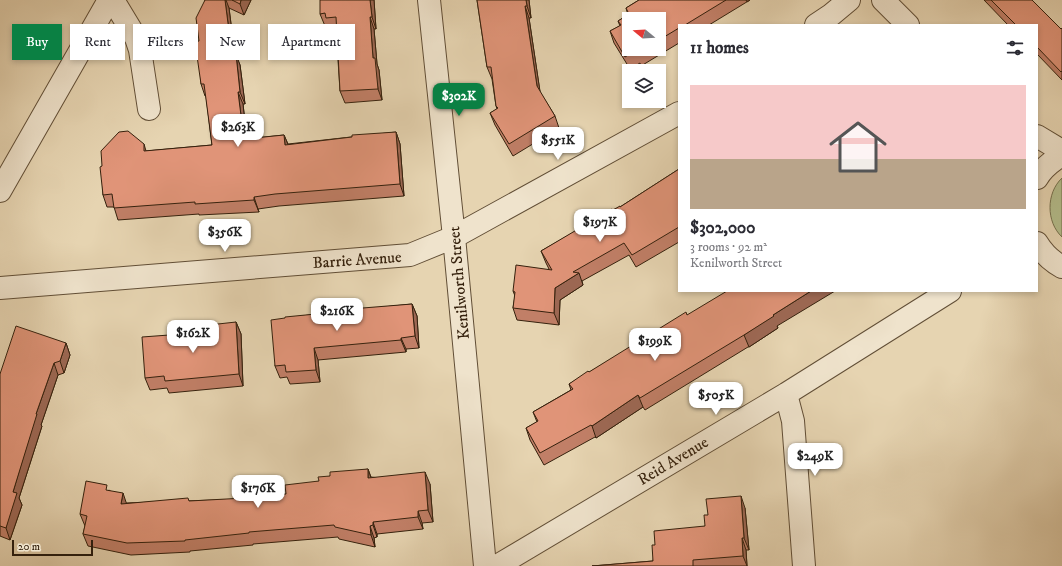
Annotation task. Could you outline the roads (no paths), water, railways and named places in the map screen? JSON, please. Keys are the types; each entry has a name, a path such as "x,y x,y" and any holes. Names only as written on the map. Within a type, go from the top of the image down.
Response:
{"street":[{"path":"0,191 109,0"},
{"path":"113,0 136,38 140,50 149,110"},
{"name":"Kenilworth Street","path":"429,0 454,237 485,566"},
{"path":"818,24 832,15 849,0"},
{"path":"883,0 907,24"},
{"name":"Barrie Avenue","path":"0,288 410,255 454,237 678,114"},
{"path":"1038,137 1062,151"},
{"path":"1038,176 1051,161 1062,155"},
{"path":"1038,245 1051,265"},
{"name":"Reid Avenue","path":"497,566 786,394 948,292"},
{"path":"786,394 793,421 804,566"}]}
